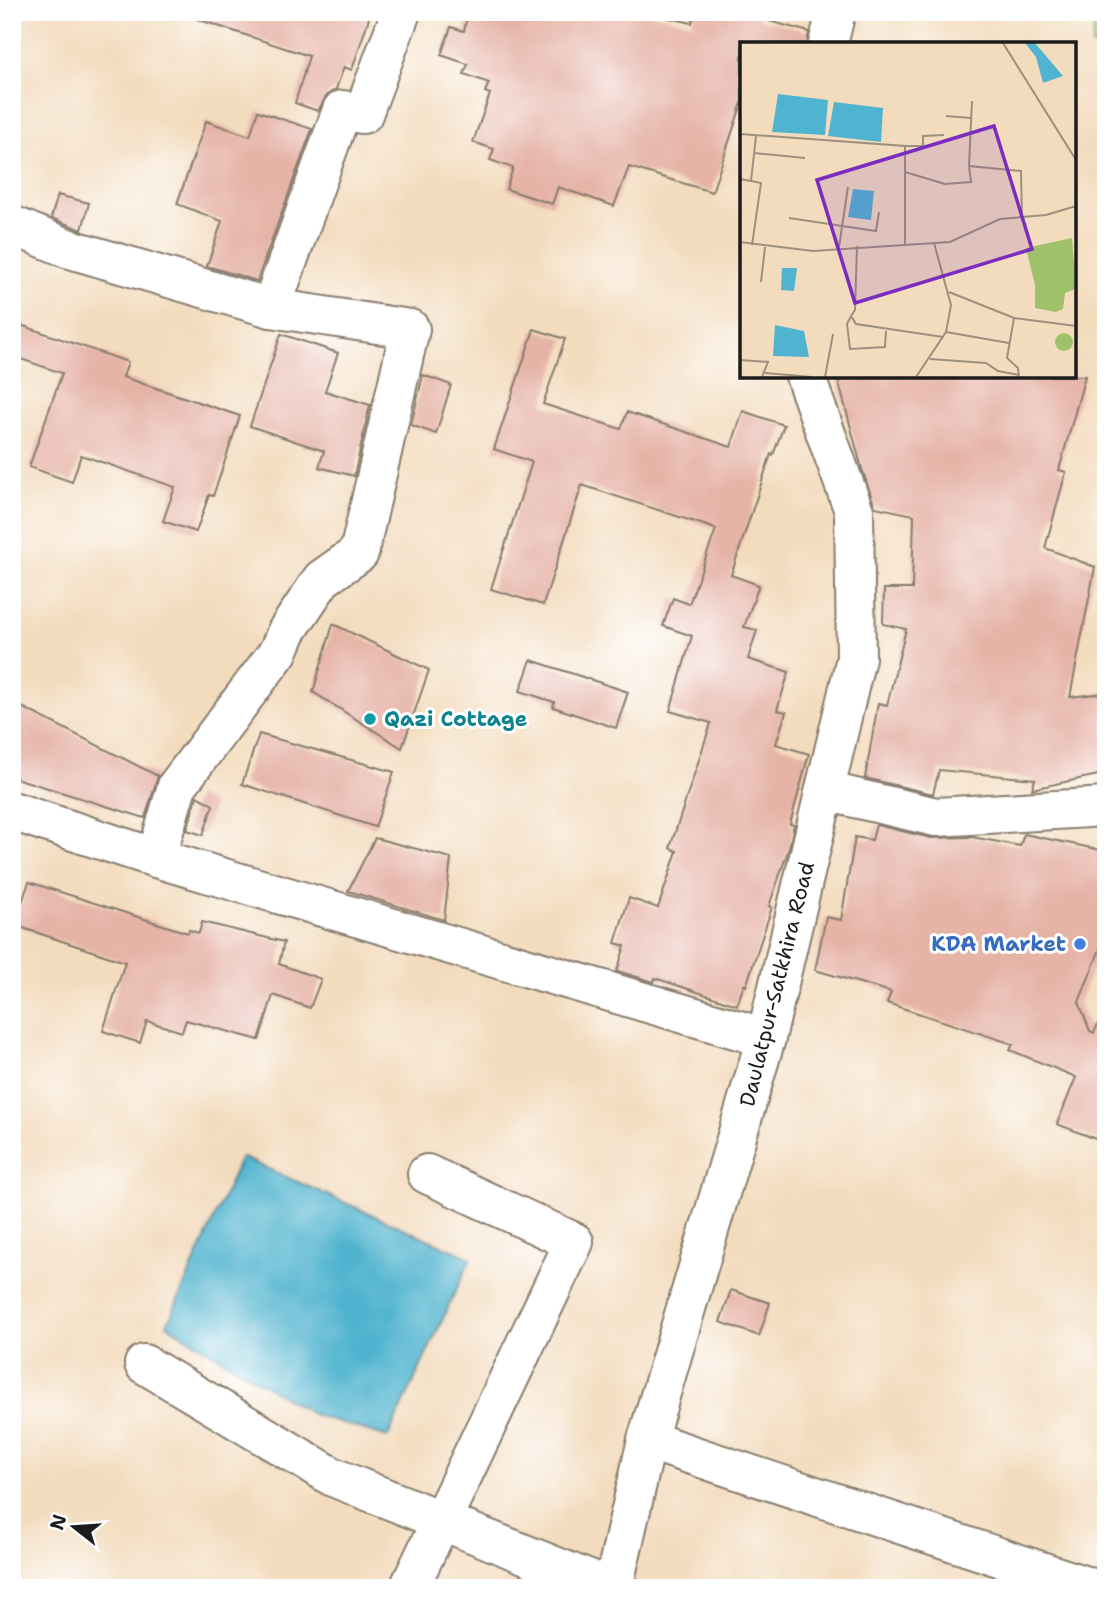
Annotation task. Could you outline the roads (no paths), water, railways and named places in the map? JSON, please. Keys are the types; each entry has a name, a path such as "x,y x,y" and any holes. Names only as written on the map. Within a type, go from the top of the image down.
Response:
{"street":[{"path":"271,308 342,110 363,114 401,12"},
{"path":"828,42 835,12"},
{"path":"12,225 67,248 271,308 410,329 359,552 322,579 287,631 278,652 177,786 156,858"},
{"name":"Daulatpur-Satkhira Road","path":"611,1588 647,1440 766,1038 856,658 854,511 806,378"},
{"path":"825,791 936,817 1106,807"},
{"path":"12,811 156,858 766,1038"},
{"path":"409,1588 574,1242 427,1174"},
{"path":"144,1364 333,1477 611,1588"},
{"path":"647,1440 1092,1588"}],"water":[{"path":"241,1157 471,1258 388,1437 312,1414 167,1325"}],"place":[{"name":"Qazi Cottage","path":"370,719"},
{"name":"KDA Market","path":"1080,944"}]}
